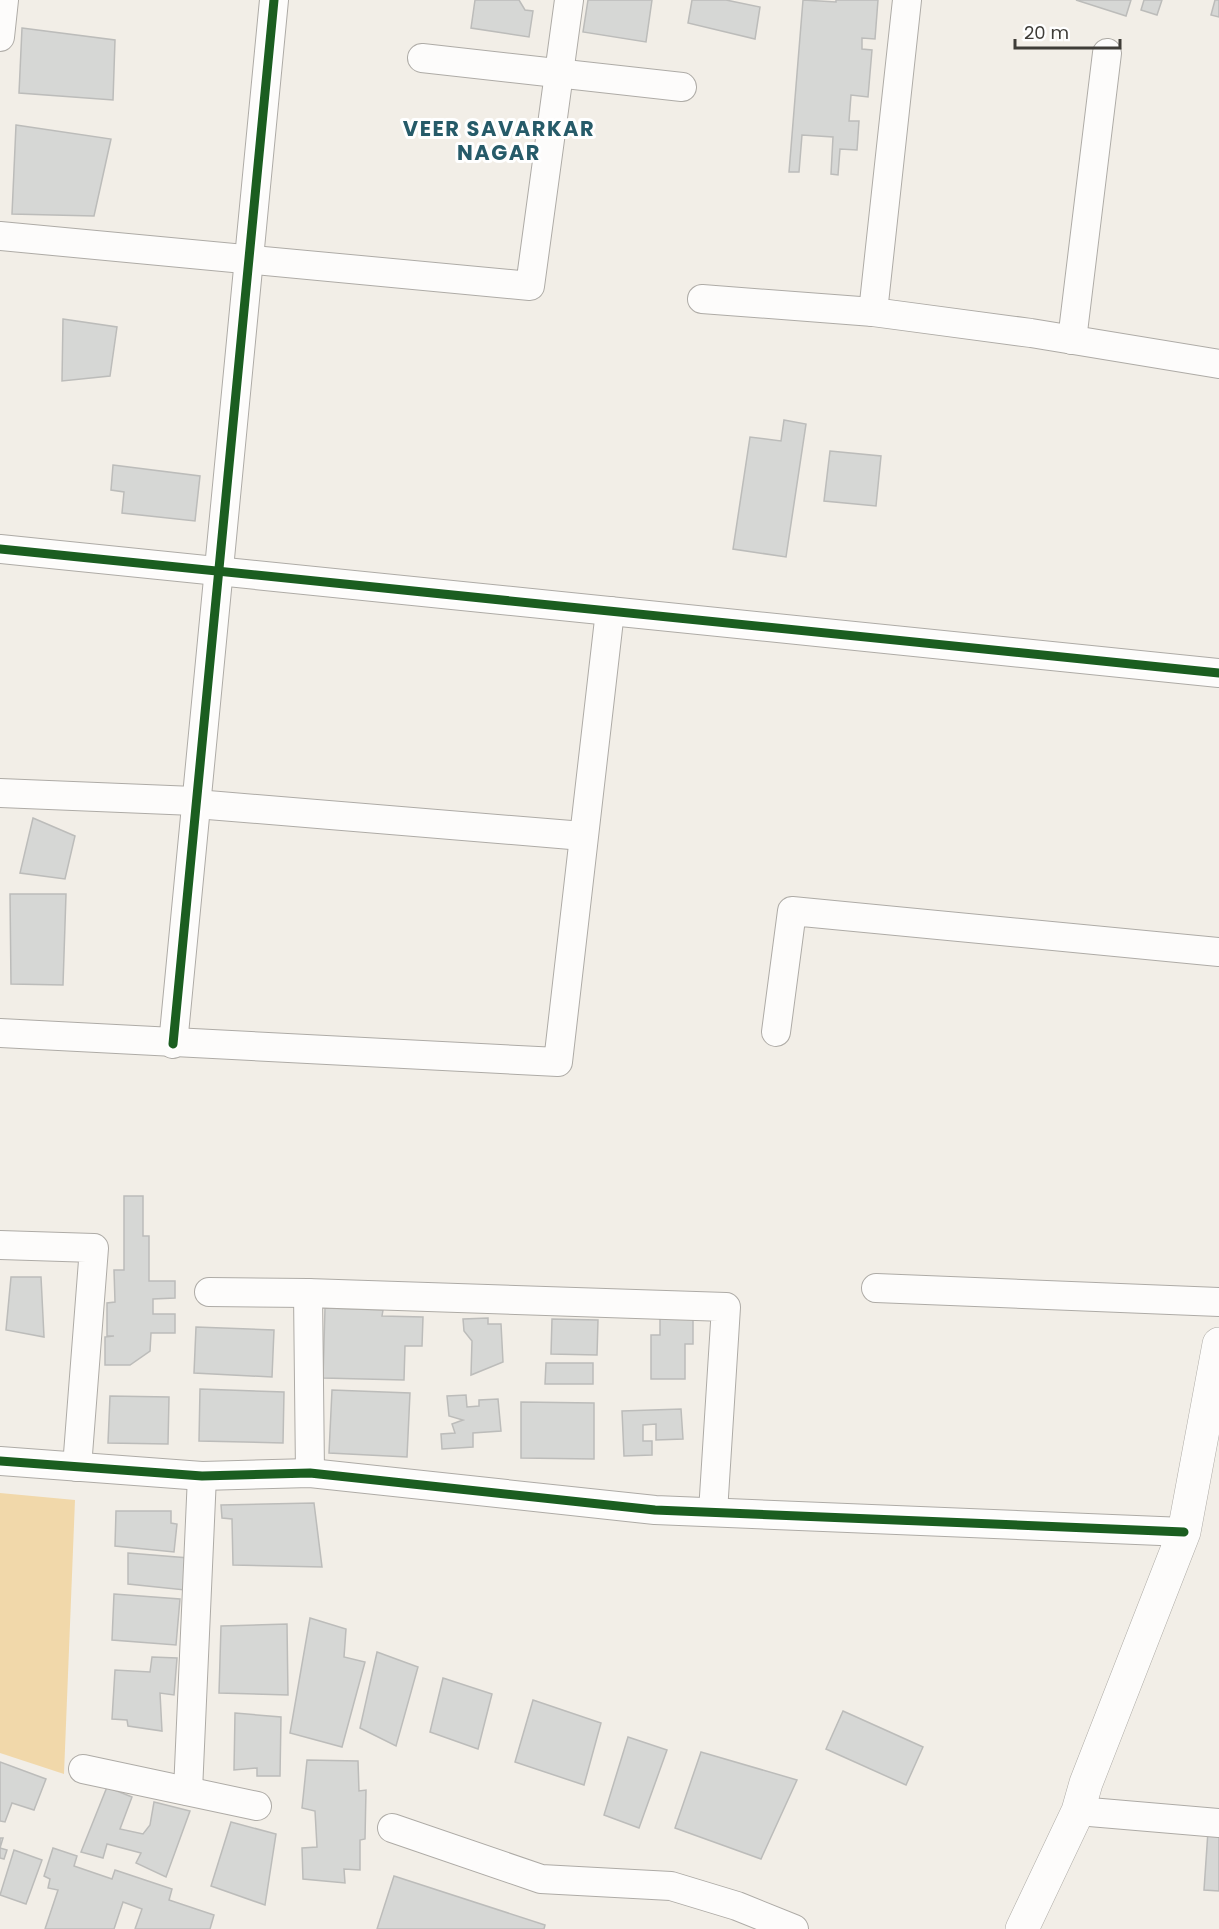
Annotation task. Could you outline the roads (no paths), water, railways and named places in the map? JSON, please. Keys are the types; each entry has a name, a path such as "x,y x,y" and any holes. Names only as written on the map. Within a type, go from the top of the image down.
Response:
{"street":[{"path":"0,37 4,0"},
{"path":"173,1044 274,0"},
{"path":"0,236 530,286 569,0"},
{"path":"873,312 907,0"},
{"path":"1072,340 1107,53"},
{"path":"422,58 682,87"},
{"path":"702,299 873,312 1072,340 1219,364"},
{"path":"0,549 1219,673"},
{"path":"0,1033 173,1044 558,1062 610,611"},
{"path":"0,793 194,801 196,804 583,836"},
{"path":"776,1032 792,910 1219,952"},
{"path":"0,1245 94,1248 77,1467"},
{"path":"876,1288 1219,1302"},
{"path":"209,1292 308,1293 726,1308 714,1512"},
{"path":"308,1293 310,1473"},
{"path":"1022,1929 1078,1811 1086,1783 1184,1532 1219,1344"},
{"path":"0,1461 202,1476 310,1473 655,1510 1184,1532"},
{"path":"188,1791 202,1476"},
{"path":"83,1769 257,1806"},
{"path":"1078,1811 1219,1823"},
{"path":"392,1828 541,1879 671,1886 737,1906 794,1929"}],"district":[{"name":"VEER SAVARKAR NAGAR","path":"499,140"}]}
